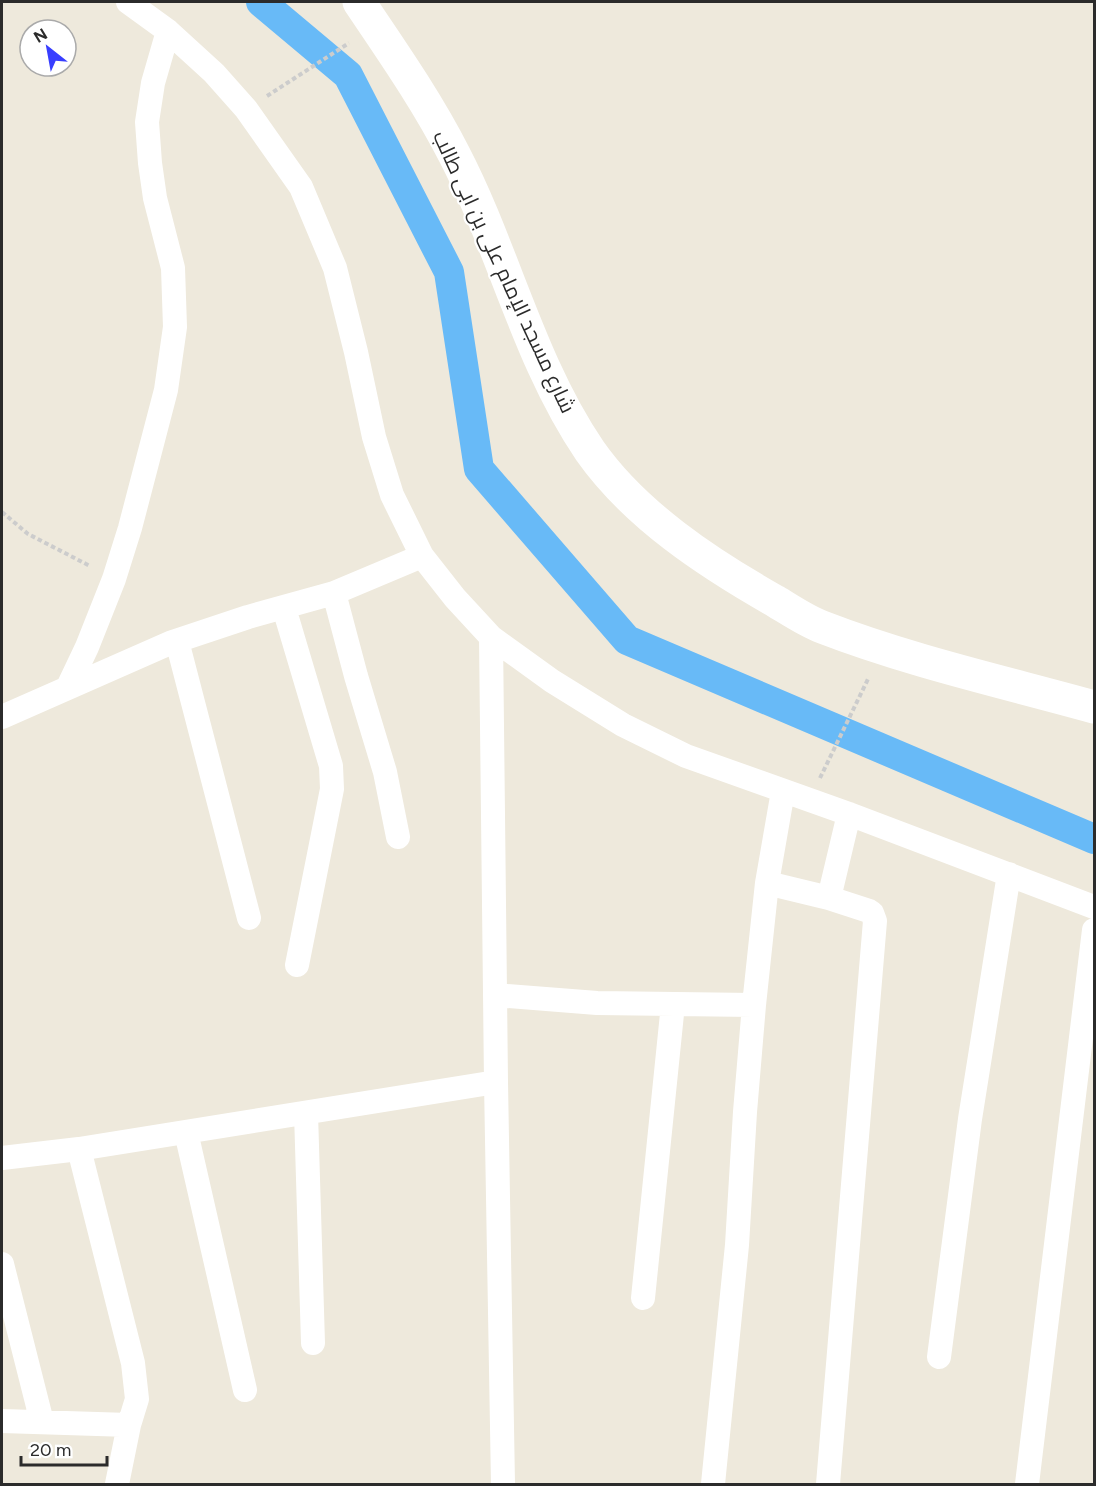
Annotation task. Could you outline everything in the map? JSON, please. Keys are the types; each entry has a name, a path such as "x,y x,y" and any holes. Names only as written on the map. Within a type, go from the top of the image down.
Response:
{"street":[{"path":"128,2 168,30 214,73 246,109 301,187 335,268 374,437 392,495 422,556 455,598 491,636 552,681 623,725 686,756 849,814 1095,907"},
{"name":"شارع مسجد الإمام على بن ابى طالب","path":"367,14 398,60 454,154 533,343 561,401 591,452 630,497 688,547 750,587 819,626 883,648 1095,707"},
{"path":"68,687 87,647 114,579 130,528 166,390 175,327 173,268 155,198 147,122 153,83 168,30"},
{"path":"2,717 177,641 248,617 334,593 422,556"},
{"path":"334,593 385,772 398,837"},
{"path":"284,608 331,766 332,789 297,965"},
{"path":"491,636 503,1485"},
{"path":"177,641 249,918"},
{"path":"713,1485 737,1245 753,1005 767,883 783,791"},
{"path":"830,898 849,814"},
{"path":"939,1357 970,1119 1009,874"},
{"path":"767,883 830,898 869,911 874,921 828,1485"},
{"path":"1027,1485 1095,930"},
{"path":"495,995 567,1001 753,1005"},
{"path":"643,1298 673,1004"},
{"path":"2,1158 79,1149 496,1082"},
{"path":"306,1113 314,1342"},
{"path":"186,1132 244,1390"},
{"path":"79,1149 133,1363 137,1399 129,1425 117,1485"},
{"path":"2,1264 42,1422"},
{"path":"2,1421 129,1425"}],"path":[{"path":"246,109 367,14"},
{"path":"2,512 28,534 114,579"},
{"path":"810,800 883,648"}],"waterway":[{"path":"261,2 348,75 449,272 479,469 627,640 1094,839"}]}
